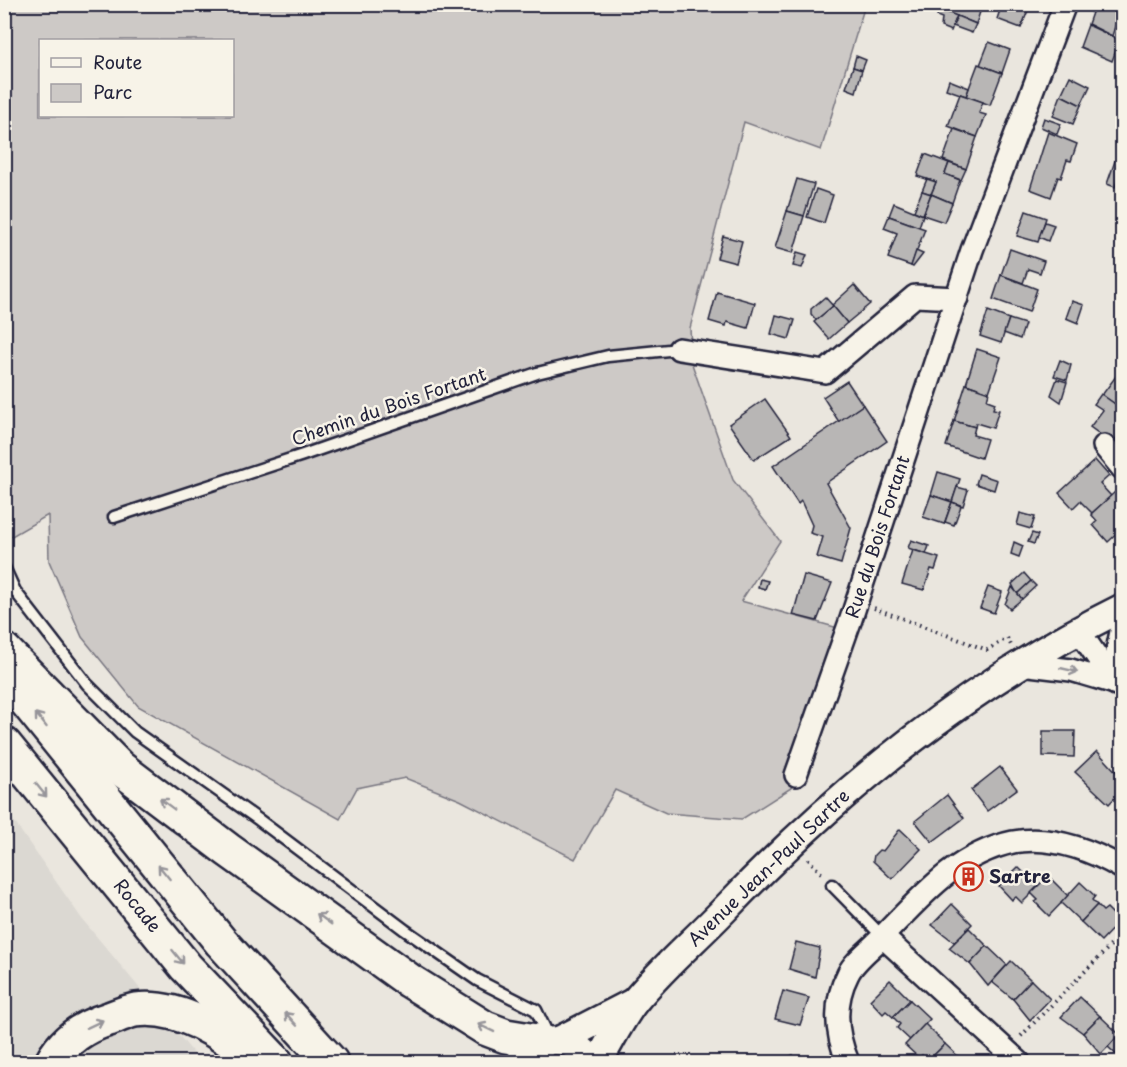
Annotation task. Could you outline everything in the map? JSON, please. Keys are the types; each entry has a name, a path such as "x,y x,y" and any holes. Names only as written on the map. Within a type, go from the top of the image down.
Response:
{"highway":[{"path":"4,650 120,768 228,850 410,981 485,1028 543,1046"},
{"path":"4,674 221,942 331,1062"},
{"name":"Rocade","path":"4,744 186,967 276,1062"},
{"path":"52,1062 58,1052 76,1034 97,1022 135,1010 162,1011 199,1022 256,1062"}],"street":[{"name":"Rue du Bois Fortant","path":"796,775 972,250 1065,4"},
{"path":"679,349 825,372 915,296 957,298"},
{"path":"1104,446 1122,465"},
{"name":"Avenue Jean-Paul Sartre","path":"598,1062 635,1001 792,841 871,770 936,720 1021,664 1122,608"},
{"path":"1120,686 1118,651 1122,627"},
{"path":"1079,631 1120,686"},
{"path":"1021,664 1071,670 1120,686"},
{"path":"848,1062 838,1039 838,1006 848,973 944,874 977,852 1015,842 1052,841 1092,851 1122,868"},
{"path":"883,937 1013,1057"},
{"name":"Avenue Jean-Paul Sartre","path":"543,1046 635,1001"},
{"path":"543,1046 581,1050 590,1062"}],"lane":[{"name":"Chemin du Bois Fortant","path":"114,517 303,455 537,373 608,356 679,349"},
{"path":"4,567 15,591 87,684 135,732 477,980 536,1010 543,1046"},
{"path":"832,885 883,937"}],"path":[{"path":"856,601 987,650 1007,638 1021,664"},
{"path":"792,841 832,885"},
{"path":"1013,1057 1122,934"}],"shaded area":[{"path":"4,807 82,919 201,1062 5,1062"}],"green space":[{"path":"4,5 865,5 821,150 744,122 690,328 692,364 733,480 780,541 741,601 849,631 791,788 742,819 666,813 615,790 575,859 460,800 405,778 357,788 340,819 138,706 82,637 49,561 48,515 5,540"}],"building":[{"path":"949,4 959,7 960,4 980,12 976,24 946,12"},
{"path":"1002,4 1020,4 1029,8 1021,28 997,19"},
{"path":"1095,4 1122,4 1112,36 1088,24"},
{"path":"939,9 957,16 951,31 941,27 942,18 937,16"},
{"path":"957,16 976,24 972,33 953,26"},
{"path":"1088,25 1120,40 1112,61 1080,47"},
{"path":"989,42 1010,50 1002,73 980,65"},
{"path":"856,56 866,60 862,70 853,67"},
{"path":"978,64 1002,73 990,105 966,96"},
{"path":"853,67 862,70 856,92 846,88"},
{"path":"1070,76 1090,86 1081,105 1061,95"},
{"path":"949,80 969,88 966,96 946,89"},
{"path":"960,94 983,102 979,113 986,115 977,137 948,126"},
{"path":"1061,95 1081,105 1073,124 1053,116"},
{"path":"1044,118 1061,124 1057,134 1041,127"},
{"path":"954,129 977,137 966,169 943,160"},
{"path":"1048,132 1077,144 1071,161 1067,160 1061,178 1058,177 1051,197 1030,189"},
{"path":"1122,141 1122,164 1117,161"},
{"path":"925,154 949,163 945,174 960,180 952,203 931,194 936,182 917,176"},
{"path":"1115,161 1122,164 1122,174 1120,173 1115,187 1107,184"},
{"path":"949,163 966,169 961,180 945,174"},
{"path":"797,179 814,184 804,216 787,211"},
{"path":"927,179 936,182 931,194 922,191"},
{"path":"816,189 833,195 824,223 807,217"},
{"path":"922,191 931,194 923,215 914,211"},
{"path":"931,194 952,203 944,222 923,215"},
{"path":"894,203 923,215 919,227 889,216"},
{"path":"787,211 804,216 793,253 775,248"},
{"path":"1026,211 1046,218 1038,242 1017,236"},
{"path":"889,216 925,229 911,266 888,258 897,233 884,228"},
{"path":"1045,222 1054,225 1048,241 1039,237"},
{"path":"723,236 742,241 736,263 717,258"},
{"path":"1010,249 1044,261 1040,273 1028,269 1023,283 1001,275"},
{"path":"916,251 923,254 913,267 911,266"},
{"path":"797,252 807,255 802,268 793,266"},
{"path":"1001,275 1037,289 1029,312 993,299"},
{"path":"854,285 870,304 847,323 832,305"},
{"path":"717,292 755,303 748,328 727,322 726,326 709,321"},
{"path":"825,297 833,306 816,320 811,314 811,309"},
{"path":"1072,301 1084,305 1078,323 1066,318"},
{"path":"833,306 847,323 829,339 814,322"},
{"path":"988,311 1009,319 1001,343 980,336"},
{"path":"776,315 795,320 789,339 771,334"},
{"path":"1009,319 1025,324 1020,339 1004,333"},
{"path":"977,349 1001,357 989,392 966,384"},
{"path":"1060,360 1071,365 1067,380 1054,376"},
{"path":"1122,368 1122,409 1102,395"},
{"path":"1057,379 1067,382 1061,402 1051,395"},
{"path":"847,381 863,405 839,422 823,397"},
{"path":"966,384 989,392 987,400 995,403 993,409 999,410 993,428 976,423 975,427 954,421"},
{"path":"1101,394 1122,409 1122,435 1120,434 1113,444 1090,427 1103,410 1094,404"},
{"path":"765,399 791,436 754,460 729,424"},
{"path":"863,405 887,441 826,483 851,528 841,564 817,557 823,537 810,533 812,525 801,501 798,504 773,466"},
{"path":"954,421 975,427 973,435 987,439 981,458 946,446"},
{"path":"1095,460 1109,476 1100,484 1111,496 1092,513 1080,501 1073,508 1059,493"},
{"path":"938,472 960,479 952,502 931,495"},
{"path":"979,474 997,480 994,490 976,484"},
{"path":"957,487 968,490 963,506 952,502"},
{"path":"1115,492 1122,500 1117,504 1122,509 1122,529 1108,542 1093,525 1097,521 1091,514"},
{"path":"931,495 952,502 944,524 923,517"},
{"path":"952,502 961,506 954,525 945,522"},
{"path":"1020,513 1035,517 1031,529 1017,525"},
{"path":"1032,533 1038,535 1034,544 1028,542"},
{"path":"911,540 929,546 926,554 908,548"},
{"path":"1014,542 1023,546 1019,557 1011,554"},
{"path":"913,550 939,558 935,570 931,569 924,590 902,584"},
{"path":"1024,573 1031,581 1017,594 1012,584"},
{"path":"804,575 832,583 817,621 793,615"},
{"path":"760,579 768,581 765,589 758,587"},
{"path":"1031,581 1036,586 1022,599 1017,594"},
{"path":"988,587 1002,592 994,613 980,608"},
{"path":"1012,587 1022,599 1010,609 1005,604"},
{"path":"1043,731 1075,731 1074,757 1043,756"},
{"path":"1097,751 1122,778 1122,790 1109,804 1075,772"},
{"path":"1000,767 1017,789 987,811 971,790"},
{"path":"947,795 964,818 932,842 915,821"},
{"path":"900,829 921,849 892,879 873,861 874,855 879,850 883,851"},
{"path":"1018,867 1038,887 1022,903 1016,897 1012,900 999,886"},
{"name":"Sartre","path":"973,872 975,875 964,883 961,880"},
{"path":"1048,876 1068,896 1049,916 1035,902 1038,900 1031,893"},
{"path":"1080,882 1095,896 1092,900 1097,905 1081,922 1061,903"},
{"path":"952,904 972,924 954,942 932,925"},
{"path":"1097,905 1103,911 1107,908 1120,921 1101,941 1081,922"},
{"path":"969,928 987,946 970,964 949,948"},
{"path":"796,942 820,948 815,977 789,969"},
{"path":"987,946 1007,965 988,986 970,964"},
{"path":"1011,961 1031,980 1013,999 992,982"},
{"path":"890,980 910,1000 893,1017 886,1011 883,1014 870,1000"},
{"path":"1031,980 1050,999 1030,1020 1013,999"},
{"path":"783,991 809,998 800,1025 775,1019"},
{"path":"1080,997 1100,1016 1083,1033 1061,1017"},
{"path":"910,1000 930,1019 910,1040 897,1028 900,1024 893,1017"},
{"path":"1100,1016 1120,1035 1101,1054 1083,1033"},
{"path":"925,1024 945,1044 928,1061 922,1055 919,1058 905,1045"},
{"path":"1122,1031 1122,1062 1120,1062 1116,1059 1119,1057 1108,1047"},
{"path":"945,1044 964,1062 928,1061"},
{"path":"793,1055 796,1062 776,1062"}],"place":[{"name":"Sartre","path":"968,877"}]}
